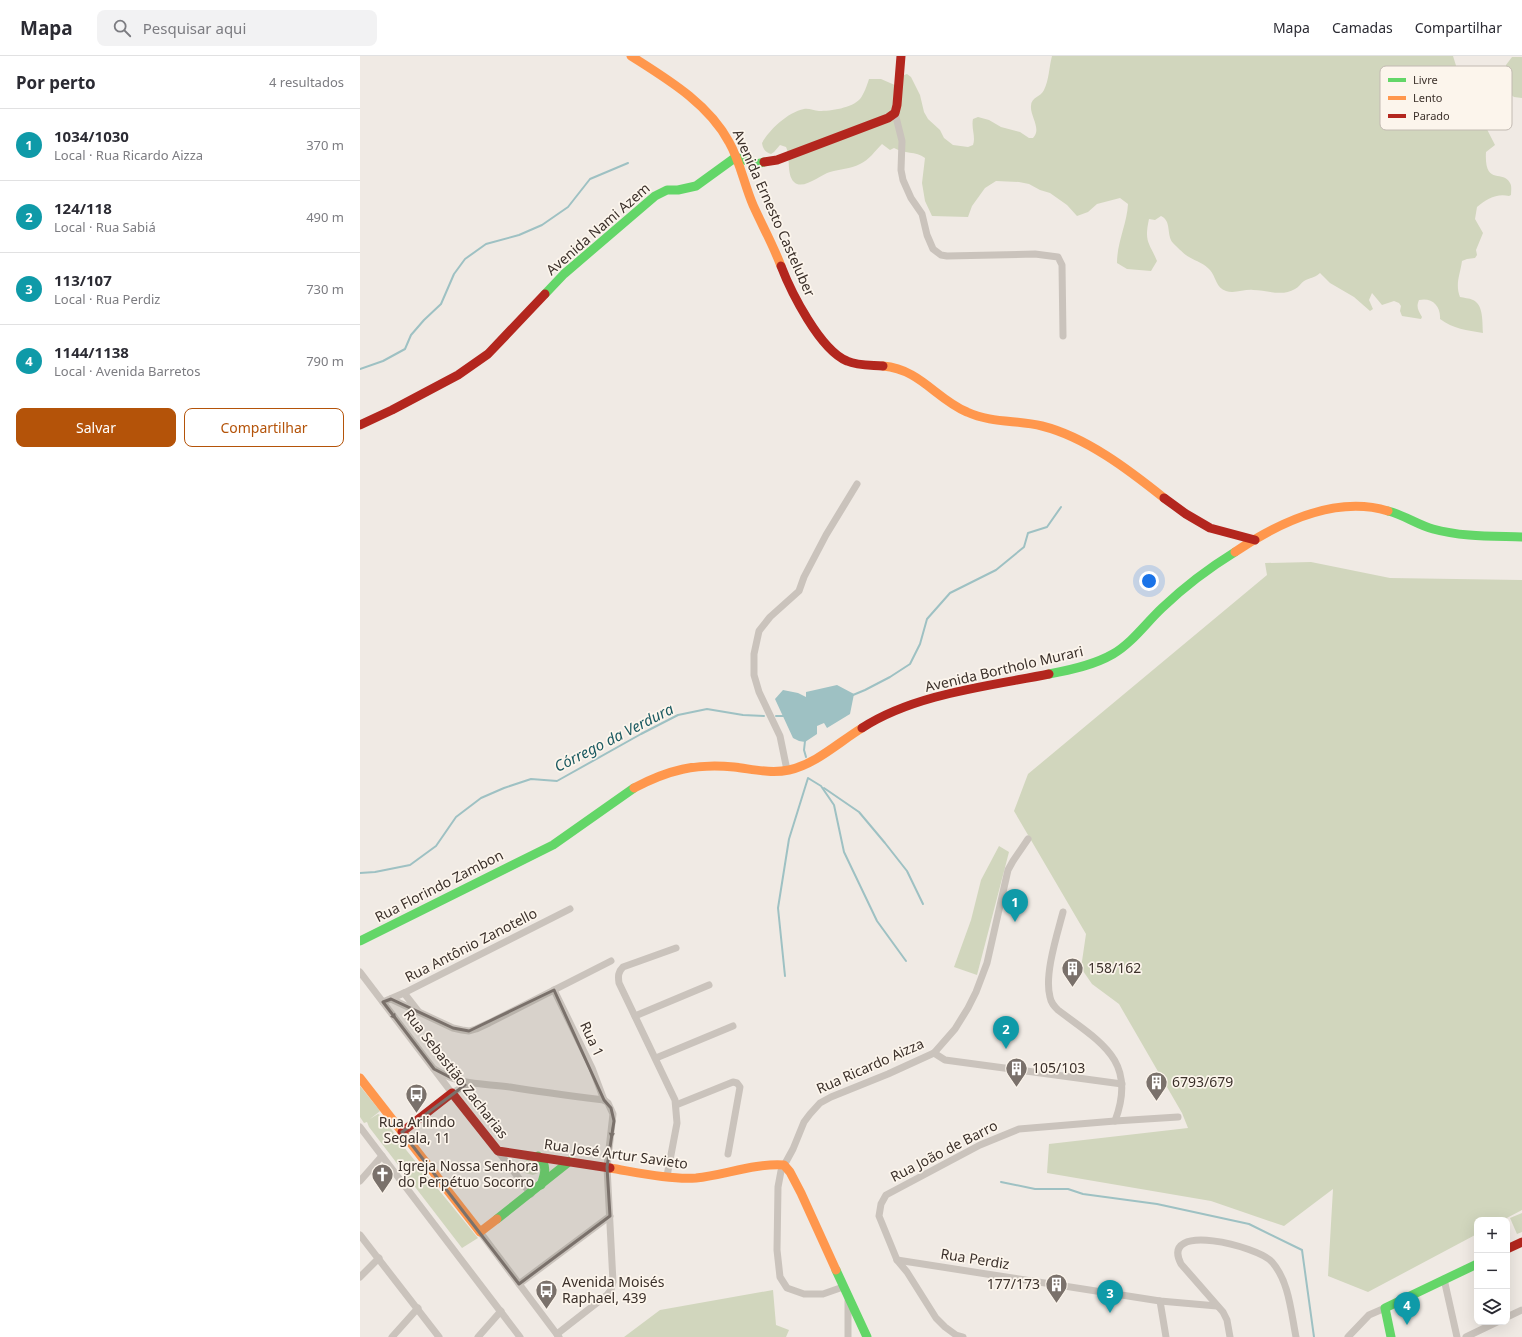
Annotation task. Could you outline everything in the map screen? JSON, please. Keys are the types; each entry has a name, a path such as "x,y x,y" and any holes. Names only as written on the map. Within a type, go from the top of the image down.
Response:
{"street":[{"name":"Avenida Ernesto Casteluber","path":"631,56 672,82 702,108 724,132 736,157 751,202 777,255 793,295 812,326 835,353 846,361 860,364 889,366 911,374 954,405 968,412 1001,420 1040,425 1074,438 1110,459 1148,485 1182,513 1225,533 1255,540"},
{"path":"901,56 895,113 902,142 901,170 903,180 911,198 922,214 927,235 934,249 941,256 1035,254 1058,257 1062,265 1063,336"},
{"path":"736,157 756,164 777,160 888,118 895,113"},
{"name":"Avenida Nami Azem","path":"360,425 392,410 452,378 475,363 499,343 564,274 655,196 667,190 678,190 696,186 736,157"},
{"path":"787,770 780,736 759,692 754,675 754,654 759,631 770,617 799,591 804,577 826,535 857,484"},
{"name":"Avenida Bortholo Murari","path":"530,856 567,836 625,792 663,774 691,767 705,766 737,767 770,772 787,770 806,763 882,716 923,701 955,693 1062,672 1084,666 1110,656 1121,648 1165,605 1228,556 1255,540 1313,514 1336,508 1354,506 1381,509 1436,530 1454,534 1522,537"},
{"name":"Rua Ricardo Aizza","path":"843,1287 823,1294 804,1294 787,1288 780,1277 777,1250 778,1187 780,1165 793,1149 804,1122 820,1103 934,1053 955,1029 976,992 987,963 1008,870 1016,855 1028,839"},
{"name":"Rua Florindo Zambon","path":"360,941 465,887 530,856"},
{"name":"Rua Antônio Zanotello","path":"383,1002 404,993 570,909"},
{"path":"1063,912 1049,974 1050,998 1053,1005 1058,1010 1098,1040 1111,1054 1119,1070 1122,1084 1121,1100 1115,1121"},
{"path":"666,1176 677,1123 676,1105 671,1090 619,983 619,971 623,967 676,948"},
{"path":"391,999 452,1028 469,1031 489,1023 611,960"},
{"name":"Rua Sebastião Zacharias","path":"360,972 531,1194"},
{"path":"635,1016 709,985"},
{"name":"Rua 1","path":"554,990 592,1068 604,1100 608,1103 613,1114 607,1167 613,1282 608,1295 558,1336"},
{"path":"404,993 419,1011"},
{"path":"656,1058 733,1026"},
{"path":"934,1053 945,1060 1122,1084"},
{"path":"434,1070 452,1079 468,1084 492,1085 604,1100"},
{"path":"360,1078 480,1232 558,1336"},
{"path":"676,1105 733,1082 737,1083 740,1087 728,1154"},
{"path":"402,1132 452,1093 468,1084"},
{"name":"Rua João de Barro","path":"963,1337 956,1335 936,1318 897,1260 878,1216 881,1204 886,1195 980,1145 1019,1129 1178,1117"},
{"path":"360,1127 520,1337"},
{"name":"Rua José Artur Savieto","path":"498,1151 685,1179 698,1178 763,1164 780,1165"},
{"path":"360,1181 382,1156"},
{"path":"538,1156 542,1159 545,1166 545,1174 541,1185"},
{"path":"480,1232 531,1194 570,1161"},
{"path":"780,1165 790,1172 801,1193 867,1337"},
{"path":"519,1284 610,1216"},
{"path":"360,1235 439,1337"},
{"path":"1230,1337 1227,1320 1223,1312 1181,1264 1178,1258 1177,1251 1180,1245 1185,1241 1211,1241 1243,1247 1257,1252 1271,1261 1284,1280 1296,1337"},
{"path":"1510,1248 1522,1242"},
{"path":"360,1277 379,1258"},
{"name":"Rua Perdiz","path":"897,1260 1160,1301 1217,1306"},
{"path":"1348,1337 1369,1315 1474,1265"},
{"path":"1444,1279 1457,1337"},
{"path":"848,1298 848,1337"},
{"path":"1160,1301 1166,1337"},
{"path":"392,1337 418,1308"},
{"path":"1385,1308 1391,1337"},
{"path":"1510,1316 1522,1310"},
{"path":"478,1337 501,1311"},
{"path":"1466,1337 1491,1325"}],"highlighted area":[{"path":"554,990 604,1100 611,1108 614,1121 607,1167 610,1216 519,1284 402,1132 465,1085 434,1069 383,1002 391,999 453,1028 469,1031"}],"green space":[{"path":"1052,56 1453,56 1456,66 1380,66 1380,130 1487,130 1495,145 1486,152 1486,163 1488,170 1495,175 1507,179 1511,187 1511,195 1492,197 1477,207 1475,219 1483,233 1476,250 1477,255 1475,258 1462,261 1458,284 1460,297 1468,298 1477,302 1482,315 1483,333 1460,329 1450,325 1440,319 1439,310 1432,301 1424,299 1419,300 1418,302 1419,312 1422,317 1421,319 1402,316 1400,311 1401,306 1399,303 1394,301 1382,305 1372,293 1369,300 1373,309 1370,311 1354,297 1330,283 1320,273 1304,281 1295,289 1285,293 1258,290 1229,292 1223,290 1218,285 1208,268 1181,251 1173,243 1167,221 1161,216 1155,220 1149,219 1147,237 1157,261 1151,271 1127,269 1117,263 1117,255 1126,219 1128,204 1120,198 1097,204 1088,212 1077,216 1067,205 1050,193 1029,184 996,181 985,188 972,206 968,217 932,216 925,201 922,183 925,158 921,156 894,148 890,150 882,144 869,158 860,164 826,173 802,185 794,182 790,175 786,147 780,145 771,154 766,151 762,143 780,122 798,111 808,109 824,111 847,107 860,99 869,79 881,79 897,86 904,75 907,74 911,77 920,95 924,112 928,119 940,130 944,138 953,145 968,147 973,145 973,119 978,117 989,120 1001,127 1020,132 1029,138 1033,138 1036,127 1031,110 1031,103 1043,92 1047,82"},
{"path":"1512,57 1522,57 1522,98 1512,96 1512,66 1506,65"},
{"path":"1311,562 1390,578 1522,580 1522,1210 1509,1217 1474,1217 1474,1236 1368,1292 1328,1276 1333,1189 1284,1226 1211,1201 1047,1173 1049,1144 1188,1128 1182,1113 1119,1004 1092,984 1081,968 1086,934 1014,811 1028,774 1267,575 1265,563"},
{"path":"999,846 1009,852 977,975 954,967 971,920 981,880"},
{"path":"360,1086 380,1111 370,1119 378,1114 382,1116 407,1151 478,1238 462,1248 369,1127 367,1122 364,1123 360,1117"},
{"path":"538,1159 541,1168 538,1173 533,1175 525,1173 523,1165 526,1160"},
{"path":"1522,1213 1522,1232 1517,1234 1510,1218"},
{"path":"773,1290 776,1325 789,1330 786,1337 624,1337 660,1310"}],"water":[{"path":"837,685 854,694 850,714 827,728 824,723 817,726 817,734 805,742 793,738 775,699 783,690 798,693 806,697 806,692"}],"waterway":[{"path":"360,369 383,361 405,349 411,335 441,304 454,274 465,259 486,244 519,235 542,225 568,207 590,179 628,163"},
{"path":"853,695 890,677 910,664 920,644 927,619 950,593 996,570 1024,547 1028,533 1047,527 1061,507"},
{"name":"Córrego da Verdura","path":"360,873 375,872 410,865 436,846 456,817 481,798 531,779 557,781 678,715 707,709 743,715 764,716"},
{"name":"Córrego da Verdura","path":"776,716 784,716"},
{"path":"805,741 804,750 806,757"},
{"path":"785,976 778,908 789,839 808,778 821,786 834,805 844,852 877,921 906,961"},
{"path":"824,788 859,812 907,871 923,904"},
{"path":"1001,1182 1035,1189 1068,1189 1083,1194 1157,1204 1249,1224 1302,1250 1314,1337"}],"traffic: fast":[{"path":"545,294 564,274 655,196 667,190 678,190 696,186 736,157 756,164 764,162"},
{"path":"1388,511 1427,527 1444,532 1477,536 1522,537"},
{"path":"1049,674 1074,669 1106,658 1113,654 1133,639 1156,614 1188,585 1235,552"},
{"path":"360,941 553,845 634,788"},
{"path":"538,1156 541,1159 545,1170 541,1185"},
{"path":"497,1219 570,1161"},
{"path":"1391,1337 1385,1308 1474,1265"},
{"path":"836,1270 867,1337"}],"traffic: slow":[{"path":"631,56 686,93 710,115 720,128 733,149 753,205 781,266"},
{"path":"883,366 896,368 918,378 946,400 976,416 1042,426 1075,438 1091,446 1122,466 1164,498"},
{"path":"1235,552 1288,522 1328,509 1368,507 1388,511"},
{"path":"634,788 671,772 695,767 720,766 768,771 789,770 818,758 862,728"},
{"path":"360,1078 480,1232 497,1219"},
{"path":"610,1168 676,1178 696,1178 751,1167 784,1165 790,1172 801,1193 836,1270"}],"traffic: jam":[{"path":"764,162 777,160 888,118 895,113 901,56"},
{"path":"781,266 799,305 817,333 837,355 851,363 883,366"},
{"path":"360,425 458,375 488,354 545,294"},
{"path":"1164,498 1186,514 1210,528 1255,540"},
{"path":"862,728 883,716 928,699 977,687 1049,674"},
{"path":"402,1132 452,1093 498,1151 610,1168"},
{"path":"1510,1248 1522,1242"}],"place":[{"name":"1034/1030","path":"1015,922"},
{"name":"158/162","path":"1072,988"},
{"name":"124/118","path":"1006,1049"},
{"name":"105/103","path":"1017,1088"},
{"name":"6793/679","path":"1157,1102"},
{"name":"Rua Arlindo Segala, 11","path":"417,1114"},
{"name":"Igreja Nossa Senhora do Perpétuo Socorro","path":"382,1194"},
{"name":"177/173","path":"1056,1304"},
{"name":"Avenida Moisés Raphael, 439","path":"546,1310"},
{"name":"113/107","path":"1110,1313"},
{"name":"1144/1138","path":"1407,1325"}]}
